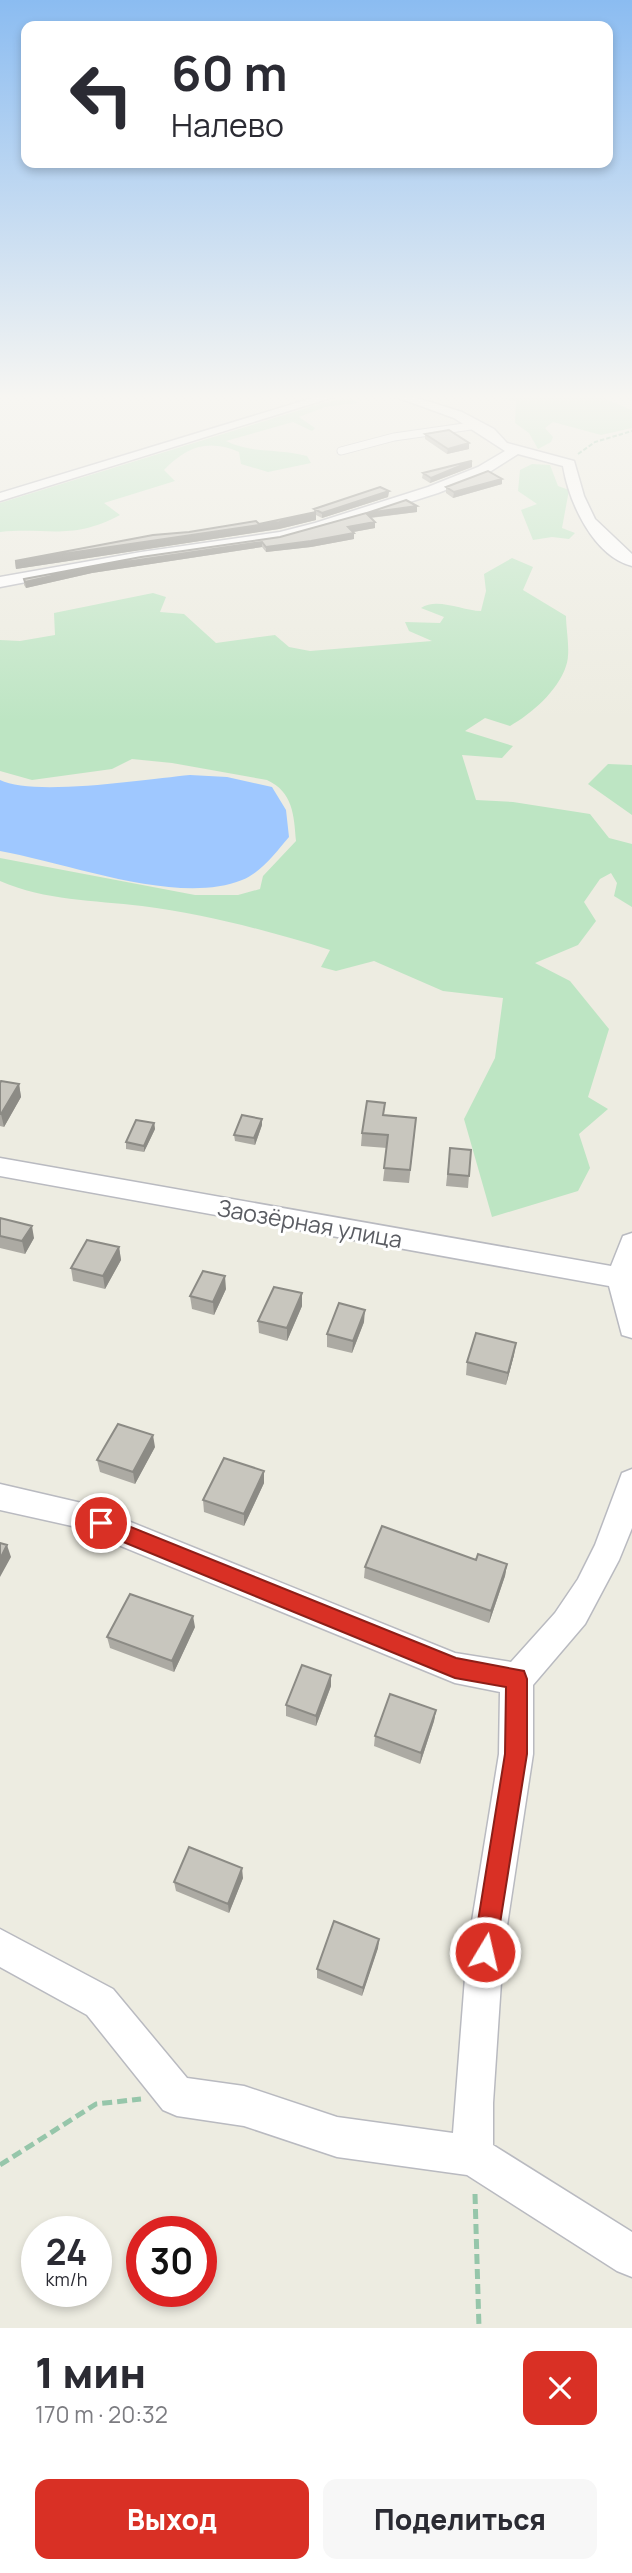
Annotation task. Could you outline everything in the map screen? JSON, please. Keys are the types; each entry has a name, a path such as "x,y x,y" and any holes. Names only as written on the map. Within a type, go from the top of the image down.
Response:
{"street":[{"path":"0,582 141,556 279,536 387,505"},
{"path":"580,505 582,512 601,539 632,561"},
{"name":"Заозёрная улица","path":"0,1167 626,1280"},
{"path":"632,1243 626,1280 632,1327"},
{"path":"473,2156 474,2103 485,1952 516,1754 517,1679 547,1647 582,1602 620,1523 632,1482"},
{"path":"0,1497 75,1513 455,1668 517,1679"},
{"path":"0,1947 100,2002 177,2096 244,2106 337,2137 473,2156 632,2256"}],"path":[{"path":"0,2165 96,2104 177,2096"},
{"path":"473,2156 479,2328"}],"green space":[{"path":"0,505 106,505 120,515 88,528 0,532"},
{"path":"535,505 566,505 562,528 575,533 569,539 552,537 533,540 521,510"},
{"path":"512,558 533,567 523,590 566,616 567,661 562,675 550,693 518,721 510,726 485,718 465,731 513,746 502,758 462,755 476,800 513,802 590,814 609,838 632,844 632,907 614,896 617,883 611,873 600,879 584,902 596,921 578,945 535,963 570,981 609,1029 588,1097 608,1109 579,1134 590,1168 578,1191 492,1217 464,1119 495,1058 503,998 443,991 374,961 336,971 321,967 330,950 237,924 166,909 52,896 0,881 0,858 195,895 238,895 260,889 263,876 296,841 293,813 287,798 276,785 267,780 172,763 132,759 112,769 32,780 0,771 0,640 20,641 55,635 54,613 153,593 166,597 160,612 184,614 216,643 275,635 289,647 310,651 432,641 409,631 405,622 440,623 444,617 421,608 427,605 442,604 481,611 486,591 484,574"},
{"path":"608,764 632,765 632,815 588,784"}],"water":[{"path":"190,775 227,777 272,787 286,810 289,837 256,872 242,880 216,887 187,888 122,880 0,851 0,780 16,785 64,787"}],"building":[{"path":"327,505 347,505 322,513 314,509"},
{"path":"392,505 417,506 367,513"},
{"path":"316,512 279,522 15,561 153,535 256,521 259,524"},
{"path":"366,513 375,522 348,527 354,533 266,547 262,542 91,567 25,582 24,579 141,557 280,537"},
{"path":"0,1083 19,1084 0,1114"},
{"path":"367,1101 385,1103 383,1115 416,1118 410,1170 384,1168 388,1135 362,1133"},
{"path":"242,1115 262,1119 254,1138 234,1135"},
{"path":"136,1120 154,1123 144,1146 126,1142"},
{"path":"450,1148 471,1150 469,1176 448,1174"},
{"path":"0,1218 32,1226 22,1241 0,1236"},
{"path":"87,1240 119,1247 103,1276 71,1268"},
{"path":"203,1271 225,1276 213,1302 190,1296"},
{"path":"274,1287 302,1293 287,1328 258,1321"},
{"path":"339,1303 365,1310 353,1341 327,1334"},
{"path":"476,1333 516,1343 508,1373 467,1362"},
{"path":"118,1424 153,1435 133,1472 97,1460"},
{"path":"224,1458 264,1471 244,1514 203,1500"},
{"path":"382,1526 476,1560 478,1554 507,1564 491,1611 365,1567"},
{"path":"0,1543 7,1545 0,1559"},
{"path":"130,1594 193,1616 172,1661 107,1637"},
{"path":"302,1665 331,1675 316,1716 286,1705"},
{"path":"390,1694 436,1710 421,1753 375,1736"},
{"path":"189,1847 242,1868 228,1904 174,1882"},
{"path":"334,1921 379,1939 363,1988 317,1969"}],"route":[{"path":"101,1523 455,1668 517,1679 516,1754 485,1952"}]}
